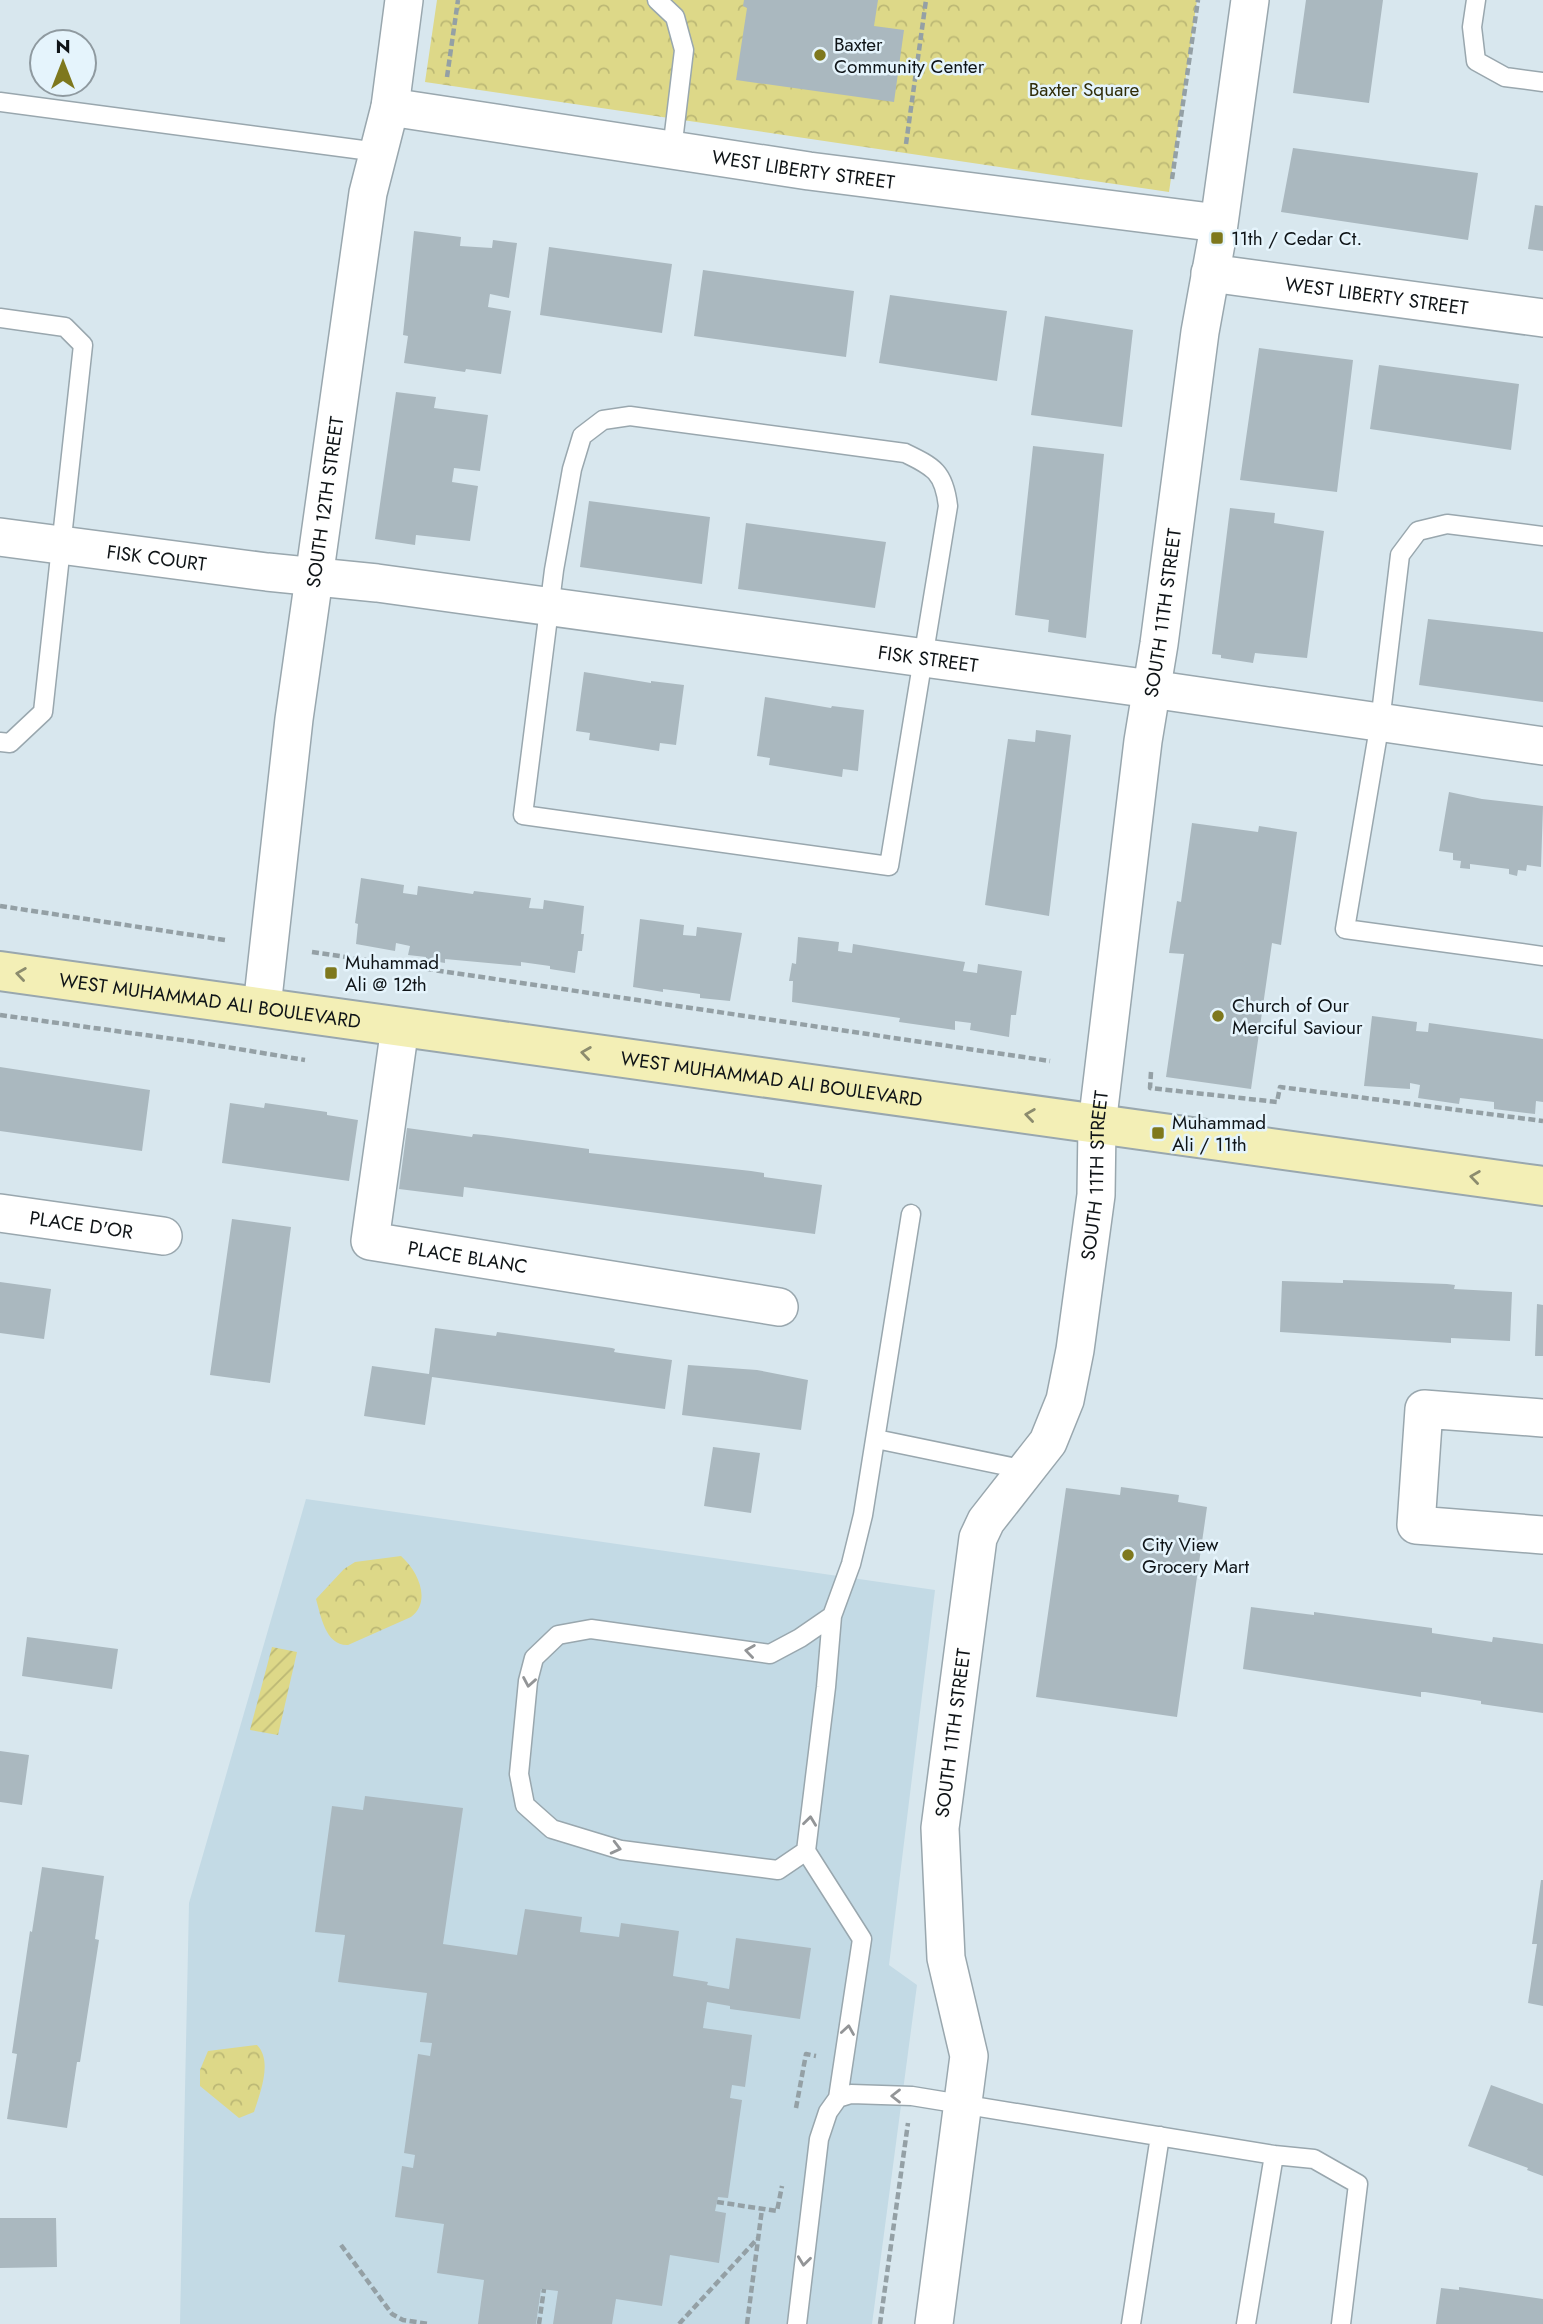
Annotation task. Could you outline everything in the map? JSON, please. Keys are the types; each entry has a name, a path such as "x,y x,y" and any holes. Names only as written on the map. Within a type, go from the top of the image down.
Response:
{"main road":[{"name":"WEST MUHAMMAD ALI BOULEVARD","path":"0,971 1543,1186"}],"street":[{"name":"SOUTH 12TH STREET","path":"262,1007 294,719 368,193 390,107 404,0"},
{"name":"SOUTH 11TH STREET","path":"934,2324 969,2056 946,1958 940,1828 978,1538 986,1521 1048,1442 1065,1400 1075,1350 1096,1195 1097,1125 1151,689 1250,0"},
{"name":"WEST LIBERTY STREET","path":"390,107 809,171 1219,223"},
{"name":"WEST LIBERTY STREET","path":"1210,273 1543,318"},
{"name":"FISK COURT","path":"0,537 314,578"},
{"name":"FISK STREET","path":"314,578 377,583 1151,689 1543,746"},
{"name":"PLACE BLANC","path":"400,1027 370,1241 779,1307"},
{"name":"PLACE D'OR","path":"0,1213 163,1236"},
{"path":"1543,1418 1424,1409 1416,1525 1543,1535"}],"lane":[{"path":"657,0 675,17 684,50 672,150"},
{"path":"1476,0 1472,27 1476,61 1505,77 1543,82"},
{"path":"0,102 378,152"},
{"path":"0,318 65,327 83,345 43,712 10,743 0,742"},
{"path":"630,416 771,433 905,453 931,465 946,486 948,506 924,659 889,866 523,815 549,607 572,469 582,436 603,420 630,416"},
{"path":"1543,536 1447,524 1418,531 1400,555 1380,722 1345,929 1543,956"},
{"path":"797,2324 819,2139 828,2112 838,2098 862,1939 806,1851 827,1687 832,1616 854,1552 863,1515 911,1214"},
{"path":"876,1439 1026,1470"},
{"path":"806,1851 778,1870 621,1850 552,1829 525,1805 519,1774 528,1681 534,1658 558,1635 591,1629 770,1654 832,1616"},
{"path":"838,2098 851,2094 912,2096 1274,2155 1314,2159 1358,2184 1341,2324"},
{"path":"1131,2324 1160,2136"},
{"path":"1245,2324 1274,2155"}],"path":[{"path":"905,152 926,0"},
{"path":"1170,190 1198,0"},
{"path":"0,906 225,940"},
{"path":"312,952 1050,1060"},
{"path":"0,1015 305,1060"},
{"path":"1151,1072 1150,1088 1277,1102 1280,1087 1543,1121"},
{"path":"880,2324 912,2096"},
{"path":"747,2324 762,2209"},
{"path":"678,2324 759,2237"},
{"path":"341,2245 392,2314 403,2320 429,2324"},
{"path":"539,2324 544,2290"}],"shaded area":[{"path":"306,1499 935,1590 889,1965 917,1985 872,2324 180,2324 189,1903"}],"green space":[{"name":"Baxter Square","path":"437,0 1197,0 1169,192 425,82"},
{"path":"401,1556 413,1570 420,1586 421,1603 417,1610 411,1617 348,1645 334,1641 326,1629 316,1599 344,1569 355,1562"},
{"path":"272,1647 297,1652 278,1735 250,1730"},
{"path":"257,2045 262,2052 265,2068 262,2087 254,2112 239,2118 200,2086 200,2070 208,2051"}],"building":[{"name":"Baxter Community Center","path":"744,0 878,0 874,26 904,30 894,102 736,80 747,8 743,6"},
{"path":"1306,0 1383,0 1369,103 1293,93"},
{"path":"1293,148 1478,173 1468,240 1281,212"},
{"path":"1535,205 1543,206 1543,251 1528,249"},
{"path":"414,231 461,237 460,246 492,248 493,240 517,243 509,298 490,294 488,307 511,311 501,374 404,363 408,336 403,335"},
{"path":"549,247 672,264 662,333 540,315"},
{"path":"703,270 854,291 846,357 694,336"},
{"path":"890,295 1007,311 997,381 879,363"},
{"path":"1045,316 1133,330 1122,427 1031,415"},
{"path":"1259,348 1353,360 1337,492 1240,480"},
{"path":"1379,365 1519,384 1511,450 1370,429"},
{"path":"396,392 436,397 434,408 488,415 480,471 454,468 452,482 478,486 470,541 416,535 415,545 375,539"},
{"path":"1033,446 1104,454 1086,638 1048,632 1049,620 1015,615"},
{"path":"589,501 710,517 702,584 580,567"},
{"path":"1230,508 1275,513 1274,523 1324,531 1307,658 1255,653 1253,663 1212,654"},
{"path":"746,523 886,542 875,608 738,589"},
{"path":"1428,619 1543,632 1543,702 1419,685"},
{"path":"584,672 651,683 684,685 676,745 660,743 659,751 589,740 590,733 576,731"},
{"path":"765,697 831,708 864,710 858,771 843,769 842,777 769,765 770,758 757,756"},
{"path":"1036,730 1071,735 1049,916 985,905 1008,739 1035,742"},
{"path":"1449,792 1543,806 1541,867 1527,865 1526,871 1518,870 1517,876 1509,874 1509,869 1470,864 1470,869 1460,868 1461,861 1453,860 1453,853 1439,851"},
{"name":"Church of Our Merciful Saviour","path":"1192,823 1258,832 1259,826 1297,832 1281,945 1272,943 1251,1089 1166,1077 1184,954 1169,953 1177,901 1181,902"},
{"path":"361,878 404,885 403,893 417,895 418,886 473,894 474,891 531,898 529,908 543,909 544,900 584,906 582,951 578,951 575,973 521,962 521,966 445,959 445,963 408,955 410,946 396,943 395,951 356,944 358,924 355,923"},
{"path":"640,919 684,925 683,935 696,936 697,927 742,933 730,1001 700,998 700,994 633,987"},
{"path":"798,937 839,942 838,951 852,953 853,944 965,962 963,971 977,973 978,964 1022,971 1016,1015 1011,1015 1009,1037 970,1030 971,1023 955,1021 955,1030 899,1022 900,1018 792,1002 793,981 789,981 792,963 796,964"},
{"path":"1372,1016 1417,1022 1416,1031 1428,1032 1429,1023 1543,1039 1543,1102 1536,1101 1535,1114 1494,1109 1494,1102 1460,1098 1459,1104 1418,1098 1420,1085 1410,1083 1410,1089 1364,1086"},
{"path":"0,1067 150,1090 142,1151 0,1131"},
{"path":"230,1103 264,1108 265,1103 327,1112 327,1115 358,1120 349,1181 222,1163"},
{"path":"407,1128 472,1137 473,1134 485,1135 589,1149 589,1153 751,1171 764,1173 764,1177 822,1185 815,1234 464,1187 463,1197 399,1189"},
{"path":"232,1219 291,1227 270,1383 210,1375"},
{"path":"1343,1280 1447,1284 1455,1285 1454,1289 1512,1292 1510,1341 1451,1338 1451,1343 1280,1332 1282,1281 1343,1283"},
{"path":"0,1282 51,1289 44,1339 0,1333"},
{"path":"1537,1304 1543,1305 1543,1356 1535,1356"},
{"path":"435,1328 496,1336 497,1332 612,1348 615,1349 614,1352 672,1360 665,1409 432,1377 425,1425 364,1416 372,1366 429,1374"},
{"path":"688,1365 757,1370 808,1380 801,1430 682,1415"},
{"path":"713,1447 760,1453 751,1513 704,1506"},
{"name":"City View Grocery Mart","path":"1121,1487 1179,1495 1178,1502 1207,1507 1177,1717 1036,1697 1066,1488 1120,1495"},
{"path":"1251,1607 1314,1615 1314,1612 1432,1628 1432,1633 1492,1642 1493,1637 1543,1644 1543,1713 1425,1692 1421,1692 1421,1697 1243,1669"},
{"path":"27,1637 118,1649 112,1689 22,1676"},
{"path":"0,1751 29,1755 22,1805 0,1802"},
{"path":"365,1796 463,1808 443,1944 517,1955 525,1909 582,1917 580,1932 619,1937 621,1923 679,1931 673,1976 729,1989 736,1938 811,1948 800,2019 730,2009 730,2006 707,2002 703,2028 752,2035 745,2087 732,2085 730,2098 742,2100 728,2198 718,2197 715,2211 726,2213 719,2263 670,2255 662,2306 616,2299 612,2324 553,2324 558,2291 541,2289 536,2324 478,2324 484,2280 437,2273 444,2224 395,2217 402,2166 413,2168 415,2155 404,2153 418,2054 430,2056 432,2043 420,2042 427,1993 338,1982 345,1935 315,1932 332,1806 363,1810"},
{"path":"42,1867 104,1876 95,1939 99,1940 67,2128 7,2119 17,2054 12,2053"},
{"path":"1541,1880 1543,2006 1528,2003 1537,1944 1532,1944"},
{"path":"1491,2085 1543,2104 1543,2176 1468,2146"},
{"path":"0,2218 56,2218 57,2267 0,2268"},
{"path":"1459,2287 1543,2299 1543,2324 1436,2324 1441,2288 1459,2290"}],"place":[{"name":"Baxter Community Center","path":"820,55"},
{"name":"11th / Cedar Ct.","path":"1217,238"},
{"name":"Muhammad Ali @ 12th","path":"331,973"},
{"name":"Church of Our Merciful Saviour","path":"1218,1016"},
{"name":"Muhammad Ali / 11th","path":"1158,1133"},
{"name":"City View Grocery Mart","path":"1128,1555"}]}
